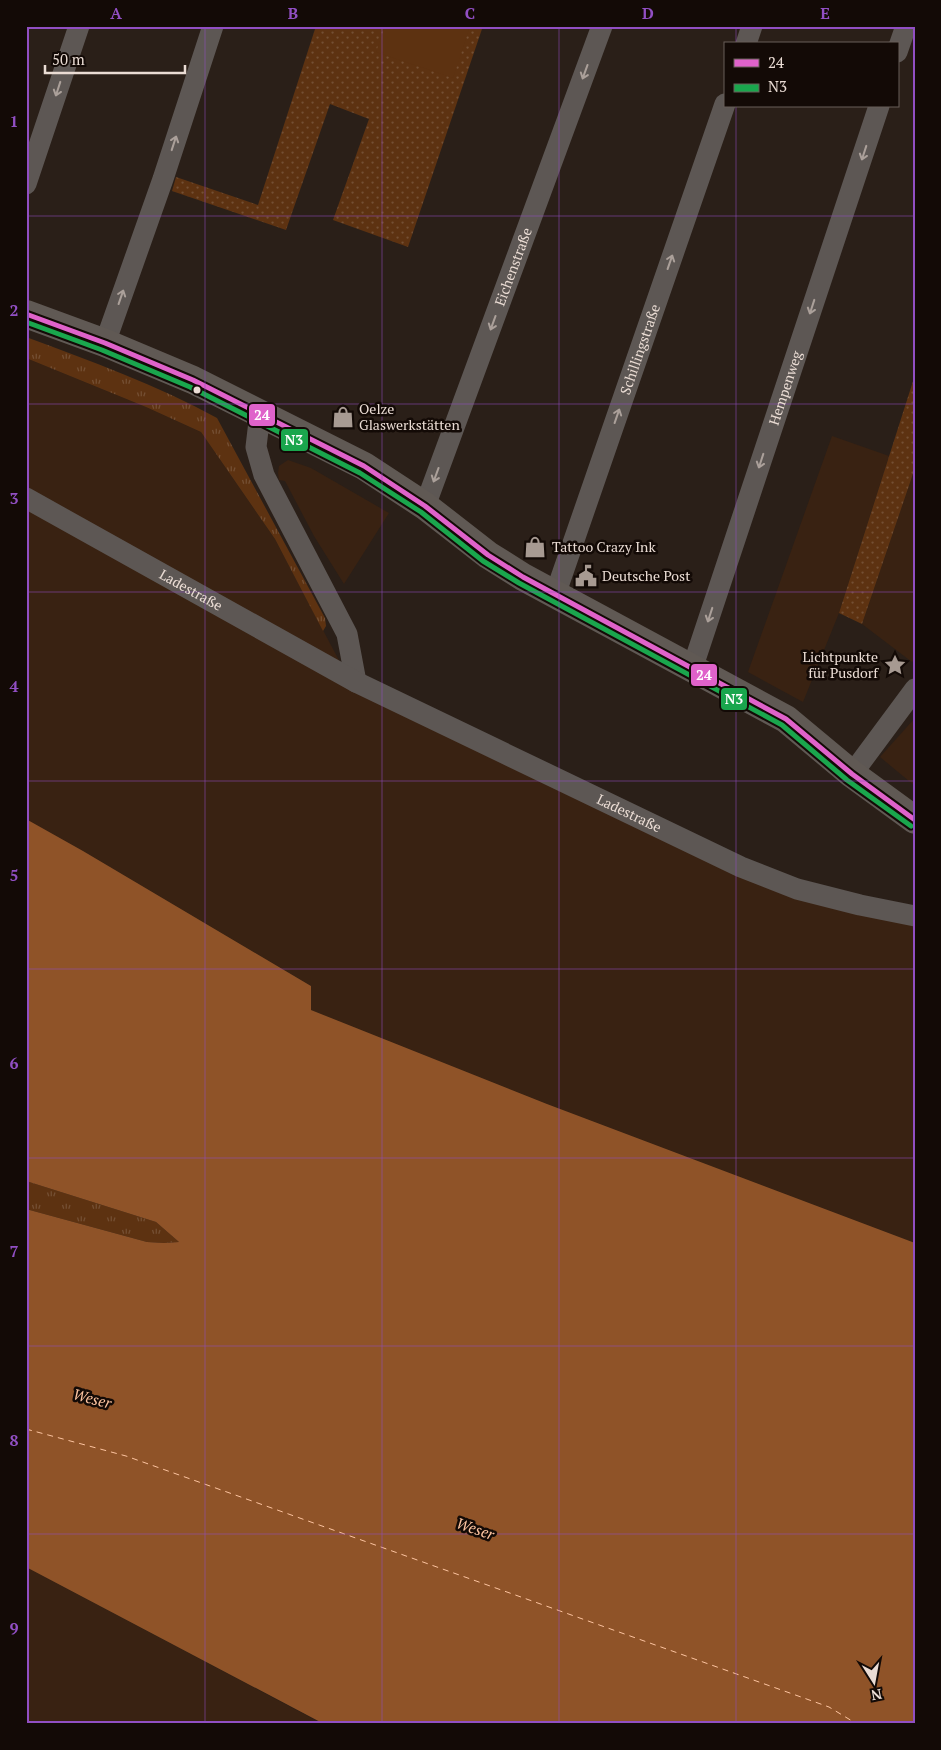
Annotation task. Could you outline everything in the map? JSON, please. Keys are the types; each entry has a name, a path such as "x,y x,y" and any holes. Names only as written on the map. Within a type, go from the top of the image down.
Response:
{"street":[{"path":"26,184 79,26"},
{"path":"105,343 163,179 213,26"},
{"name":"Eichenstraße","path":"425,506 602,26"},
{"path":"747,42 752,26"},
{"path":"898,49 906,26"},
{"name":"Schillingstraße","path":"555,595 724,107"},
{"name":"Hempenweg","path":"692,668 878,108"},
{"path":"26,314 105,343 193,380 364,466 425,506 488,555 555,595 786,719 852,774 915,820"},
{"path":"260,413 256,447 264,475 347,634 356,682"},
{"name":"Ladestraße","path":"26,498 356,682 741,867 797,888 860,905 915,916"},
{"path":"852,774 915,690"}],"shaded area":[{"path":"26,358 146,407 201,432 275,539 343,668 741,865 915,910 915,1243 547,1104 311,1010 311,986 26,819"},
{"path":"832,436 889,456 839,613 803,702 748,672"},
{"path":"288,460 311,468 389,513 344,584 314,536 285,481 279,480 279,466"},
{"path":"915,468 915,659 912,662 862,624"},
{"path":"915,718 915,786 880,757"},
{"path":"26,1567 323,1724 26,1724"}],"green space":[{"path":"316,26 483,26 408,247 333,220 369,119 330,104 286,230 172,191 176,177 258,205"},
{"path":"385,26 470,26 453,78 376,52"},
{"path":"26,337 147,384 217,418 325,618 326,626 323,631 275,539 201,432 146,407 26,358"},
{"path":"915,375 915,468 862,624 839,613"},
{"path":"26,1181 156,1222 179,1242 147,1242 26,1209"}],"water":[{"name":"Weser","path":"26,819 311,986 311,1010 547,1104 915,1243 915,1724 324,1724 26,1567 26,1209 147,1242 179,1242 156,1222 26,1181"}],"ferry route":[{"path":"26,1429 126,1456 829,1707 857,1724"}],"transit line":[{"name":"24","path":"26,314 105,343 193,380 364,466 425,506 488,555 523,577 786,719 852,774 915,820"},
{"name":"N3","path":"26,322 102,350 190,387 360,473 421,512 483,561 519,583 782,725 847,780 911,826"}],"place":[{"name":"Oelze Glaswerkstätten","path":"343,417"},
{"name":"Tattoo Crazy Ink","path":"535,547"},
{"name":"Deutsche Post","path":"586,576"},
{"name":"Lichtpunkte für Pusdorf","path":"895,665"}]}
